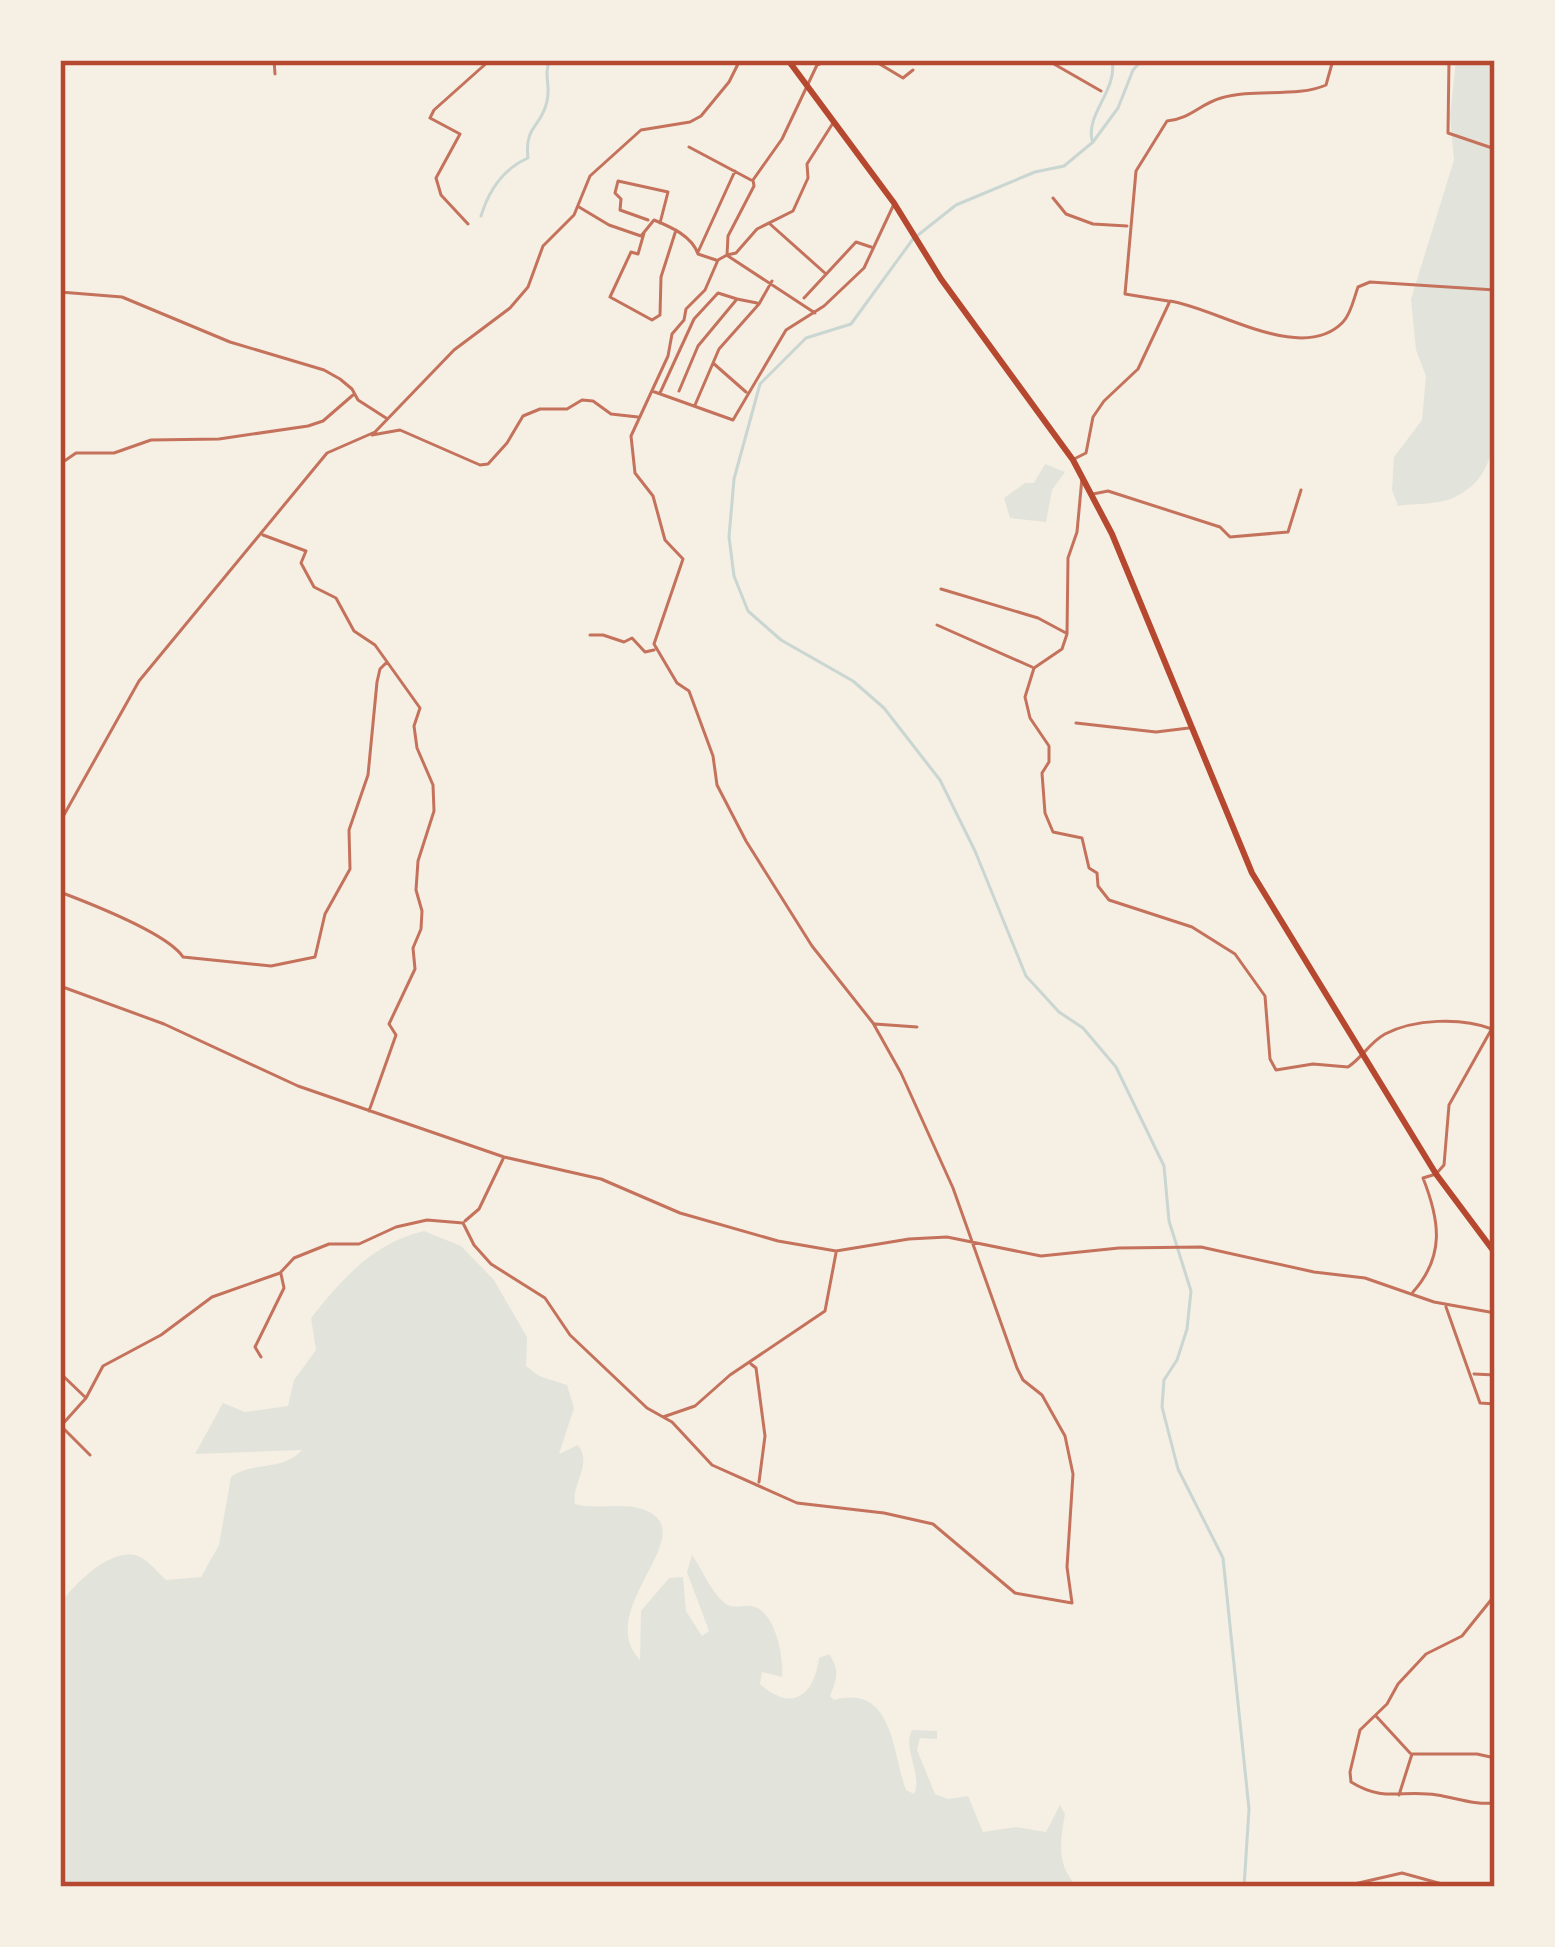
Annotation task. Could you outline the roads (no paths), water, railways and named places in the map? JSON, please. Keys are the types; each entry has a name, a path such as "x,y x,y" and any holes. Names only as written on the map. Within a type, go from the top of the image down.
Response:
{"main road":[{"path":"788,60 1073,460 1112,534 1252,873 1436,1174 1495,1253"}],"street":[{"path":"274,60 275,74"},
{"path":"468,224 441,195 436,178 460,134 430,118 490,60"},
{"path":"60,823 139,681 326,453 388,419 454,350 519,298 543,246 568,224 590,176 641,130 700,116 729,82 740,60"},
{"path":"727,255 728,236 753,180 782,139 817,65 829,60"},
{"path":"873,60 903,78 913,70"},
{"path":"1047,60 1101,92"},
{"path":"1333,60 1327,85 1313,91 1263,90 1225,96 1196,113 1167,121 1136,171 1125,295 1199,308 1280,337 1315,338 1344,321 1358,287 1370,282 1495,290"},
{"path":"1449,60 1448,134 1495,149"},
{"path":"660,223 668,192 618,181 615,193 621,200 620,211 676,230 712,262 736,253 768,222 793,211 808,178 807,164 834,121"},
{"path":"689,147 753,180"},
{"path":"698,254 735,171"},
{"path":"1053,198 1066,214 1094,224 1129,226"},
{"path":"650,390 733,420 777,340 864,268 894,203"},
{"path":"578,206 627,232 644,233"},
{"path":"650,220 638,254 631,252 610,297 652,320 661,315 661,278 676,230"},
{"path":"768,222 827,275"},
{"path":"802,301 856,242 873,247"},
{"path":"727,255 815,313"},
{"path":"463,1223 491,1264 545,1298 570,1335 660,1418 672,1422 712,1465 797,1503 933,1524 1015,1593 1072,1604 1067,1567 1073,1474 1065,1436 1042,1395 1023,1380 1017,1368 953,1188 873,1023 812,946 746,841 716,785 713,756 689,691 677,683 656,650 655,637 683,559 665,540 653,496 635,473 631,436 668,356 672,334 684,320 686,309 705,290 718,260"},
{"path":"694,405 712,361 772,281"},
{"path":"60,292 122,297 230,342 323,370 388,419"},
{"path":"660,393 694,319 718,293 759,304"},
{"path":"679,391 698,346 737,298"},
{"path":"1073,460 1086,453 1094,417 1104,401 1138,369 1170,301"},
{"path":"712,361 747,393"},
{"path":"60,464 76,453 114,453 151,440 219,439 308,426 323,421 355,394"},
{"path":"363,436 400,430 480,465 488,464 507,443 523,416 540,409 567,409 582,400 611,414 640,418"},
{"path":"1082,477 1077,532 1068,558 1067,634 1062,649 1034,668 1025,697 1030,718 1049,746 1049,761 1042,773 1045,813 1053,832 1082,838 1102,894 1134,910 1192,927 1235,954 1264,996 1270,1059 1276,1070 1313,1064 1348,1066 1388,1032 1418,1025 1465,1021 1493,1026 1449,1105 1444,1165 1423,1178 1436,1214 1436,1255 1412,1293"},
{"path":"1091,494 1108,490 1220,527 1230,537 1288,532 1301,490"},
{"path":"262,534 306,551 301,563 314,587 336,598 354,631 375,645 420,708 414,726 417,748 433,785 434,811 418,861 421,929 413,948 415,969 389,1024 396,1035 394,1048 369,1111"},
{"path":"940,589 1038,618 1067,634"},
{"path":"938,625 1034,668"},
{"path":"590,635 624,642 632,638 645,652 656,650"},
{"path":"60,892 117,915 182,951 184,957 271,965 315,957 325,914 350,869 349,830 368,775 380,669 388,662"},
{"path":"1076,723 1156,732 1191,728"},
{"path":"60,986 164,1024 272,1076 504,1157 601,1179 712,1224 836,1252 929,1237 969,1240 1041,1256 1201,1246 1314,1272 1364,1278 1444,1304 1495,1313"},
{"path":"873,1023 917,1027"},
{"path":"90,1455 61,1426 86,1398 103,1366 161,1335 212,1297 280,1273 294,1258 329,1244 359,1244 396,1227 427,1220 463,1223 479,1209 504,1157"},
{"path":"660,1418 695,1406 824,1311 836,1252"},
{"path":"261,1357 255,1347 284,1288 280,1273"},
{"path":"1444,1304 1480,1403 1495,1405"},
{"path":"749,1362 756,1368 765,1436 759,1484"},
{"path":"60,1373 86,1398"},
{"path":"1472,1374 1495,1375"},
{"path":"1495,1595 1462,1636 1417,1663 1358,1735 1350,1779 1372,1793 1495,1803"},
{"path":"1376,1716 1412,1754 1495,1758"},
{"path":"1399,1796 1412,1754"},
{"path":"1341,1887 1402,1873 1453,1887"}],"waterway":[{"path":"481,216 498,181 528,158 531,132 547,101 550,60"},
{"path":"1092,140 1093,120 1111,81 1112,60"},
{"path":"1142,60 1118,108 1093,142 1064,166 1035,172 956,205 913,239 851,324 806,338 760,384 734,479 729,537 734,576 748,611 781,640 853,681 884,708 940,780 1026,976 1059,1012 1083,1028 1116,1067 1164,1166 1169,1221 1191,1291 1187,1329 1177,1360 1164,1380 1162,1407 1178,1469 1223,1558 1249,1809 1244,1887"}]}
